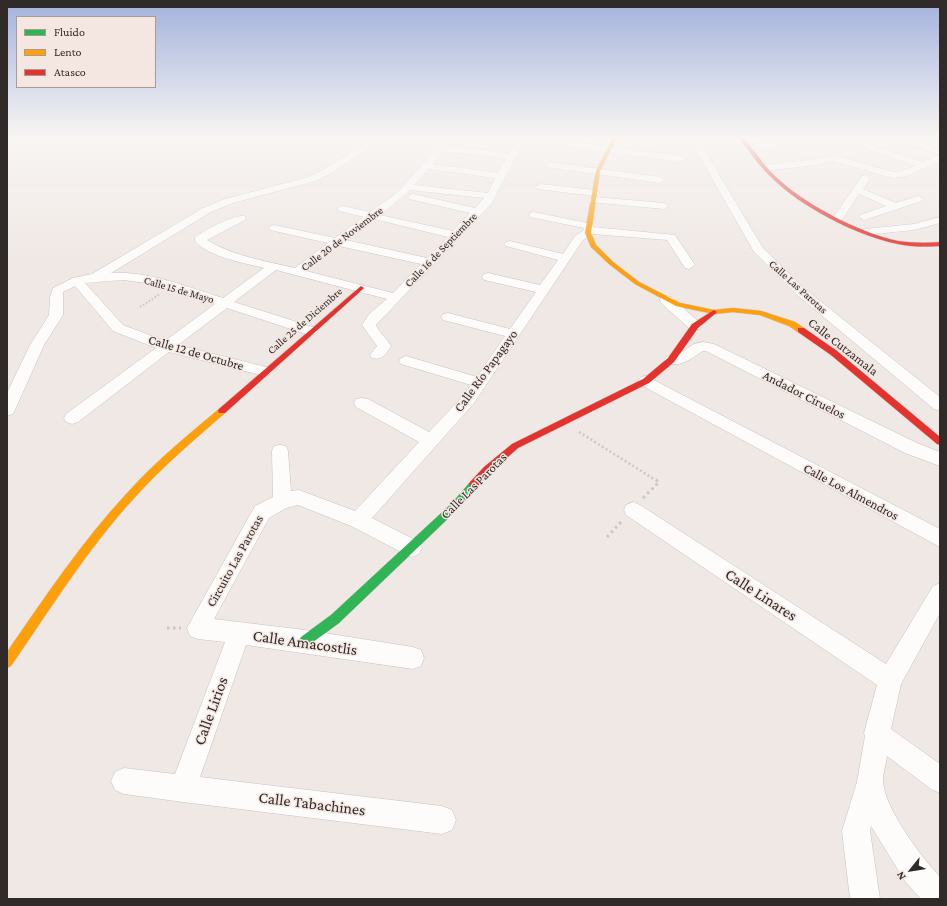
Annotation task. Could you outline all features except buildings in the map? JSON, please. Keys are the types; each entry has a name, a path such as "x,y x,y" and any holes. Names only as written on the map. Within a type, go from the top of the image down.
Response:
{"street":[{"path":"96,277 207,210 229,201 313,178"},
{"name":"Calle 20 de Noviembre","path":"297,272 405,190 415,178"},
{"name":"Calle 16 de Septiembre","path":"377,355 384,346 383,342 370,330 370,325 374,317 396,297 477,212 491,196 500,178"},
{"path":"597,178 588,230 593,246 611,263 637,283 666,300 678,305 714,312"},
{"path":"649,178 660,180"},
{"name":"Calle Las Parotas","path":"718,178 758,250 800,292 940,405"},
{"path":"777,178 791,190 838,218 883,240 901,244 940,244"},
{"path":"838,218 865,178"},
{"path":"540,187 664,206"},
{"path":"405,190 491,196"},
{"path":"405,190 477,212"},
{"path":"857,190 894,206"},
{"path":"864,217 918,199"},
{"path":"343,209 455,235"},
{"path":"534,215 588,230 671,237 689,266"},
{"path":"241,218 201,238 201,242 232,256 396,297"},
{"path":"865,232 914,227 940,220"},
{"path":"274,228 429,262"},
{"name":"Calle Río Papagayo","path":"358,520 469,399 579,238 588,230"},
{"path":"510,244 566,258"},
{"path":"72,418 274,266"},
{"name":"Calle 15 de Mayo","path":"7,410 37,345 56,315 57,291 64,286 78,281 96,277 123,276 156,281 311,331"},
{"path":"488,277 544,290"},
{"name":"Calle 12 de Octubre","path":"78,281 118,328 166,347 265,371"},
{"name":"Calle 25 de Diciembre","path":"7,662 66,577 110,520 153,472 265,371 361,288"},
{"path":"666,300 695,326"},
{"name":"Calle Cutzamala","path":"714,312 733,310 761,313 792,324 834,353 940,442"},
{"name":"Calle Las Parotas","path":"305,641 335,619 412,548 455,506 487,470 515,446 646,381 671,360 695,326 714,312"},
{"path":"448,317 514,334"},
{"name":"Andador Ciruelos","path":"671,360 683,360 702,345 709,347 911,448 940,459"},
{"path":"406,361 481,383"},
{"name":"Calle Los Almendros","path":"646,381 940,540"},
{"path":"362,403 431,441"},
{"path":"280,451 282,501"},
{"name":"Circuito Las Parotas","path":"198,628 262,512 282,501 299,497 358,520 412,548"},
{"name":"Calle Linares","path":"632,510 890,680"},
{"path":"865,899 856,831 870,782 876,733 890,680 940,593"},
{"name":"Calle Amacostlis","path":"198,628 305,641 413,658"},
{"name":"Calle Lirios","path":"183,788 240,634"},
{"path":"876,733 940,780"},
{"name":"Calle Tabachines","path":"124,781 442,820"},
{"path":"870,782 882,820 915,871 940,898"}],"path":[{"path":"140,307 172,286"},
{"path":"563,423 659,482"}],"traffic: fast":[{"path":"305,641 335,619 455,506 474,484"}],"traffic: slow":[{"path":"597,178 588,233 593,246 611,263 637,283 678,305 714,312 733,310 761,313 792,324 801,330"},
{"path":"7,662 58,588 112,516 153,472 222,411"}],"traffic: jam":[{"path":"775,178 797,196 829,215 862,231 892,241 928,245 940,244"},
{"path":"222,411 361,288"},
{"path":"474,484 487,470 515,446 646,381 671,360 695,326 714,312"},
{"path":"801,330 834,353 940,442"}]}
